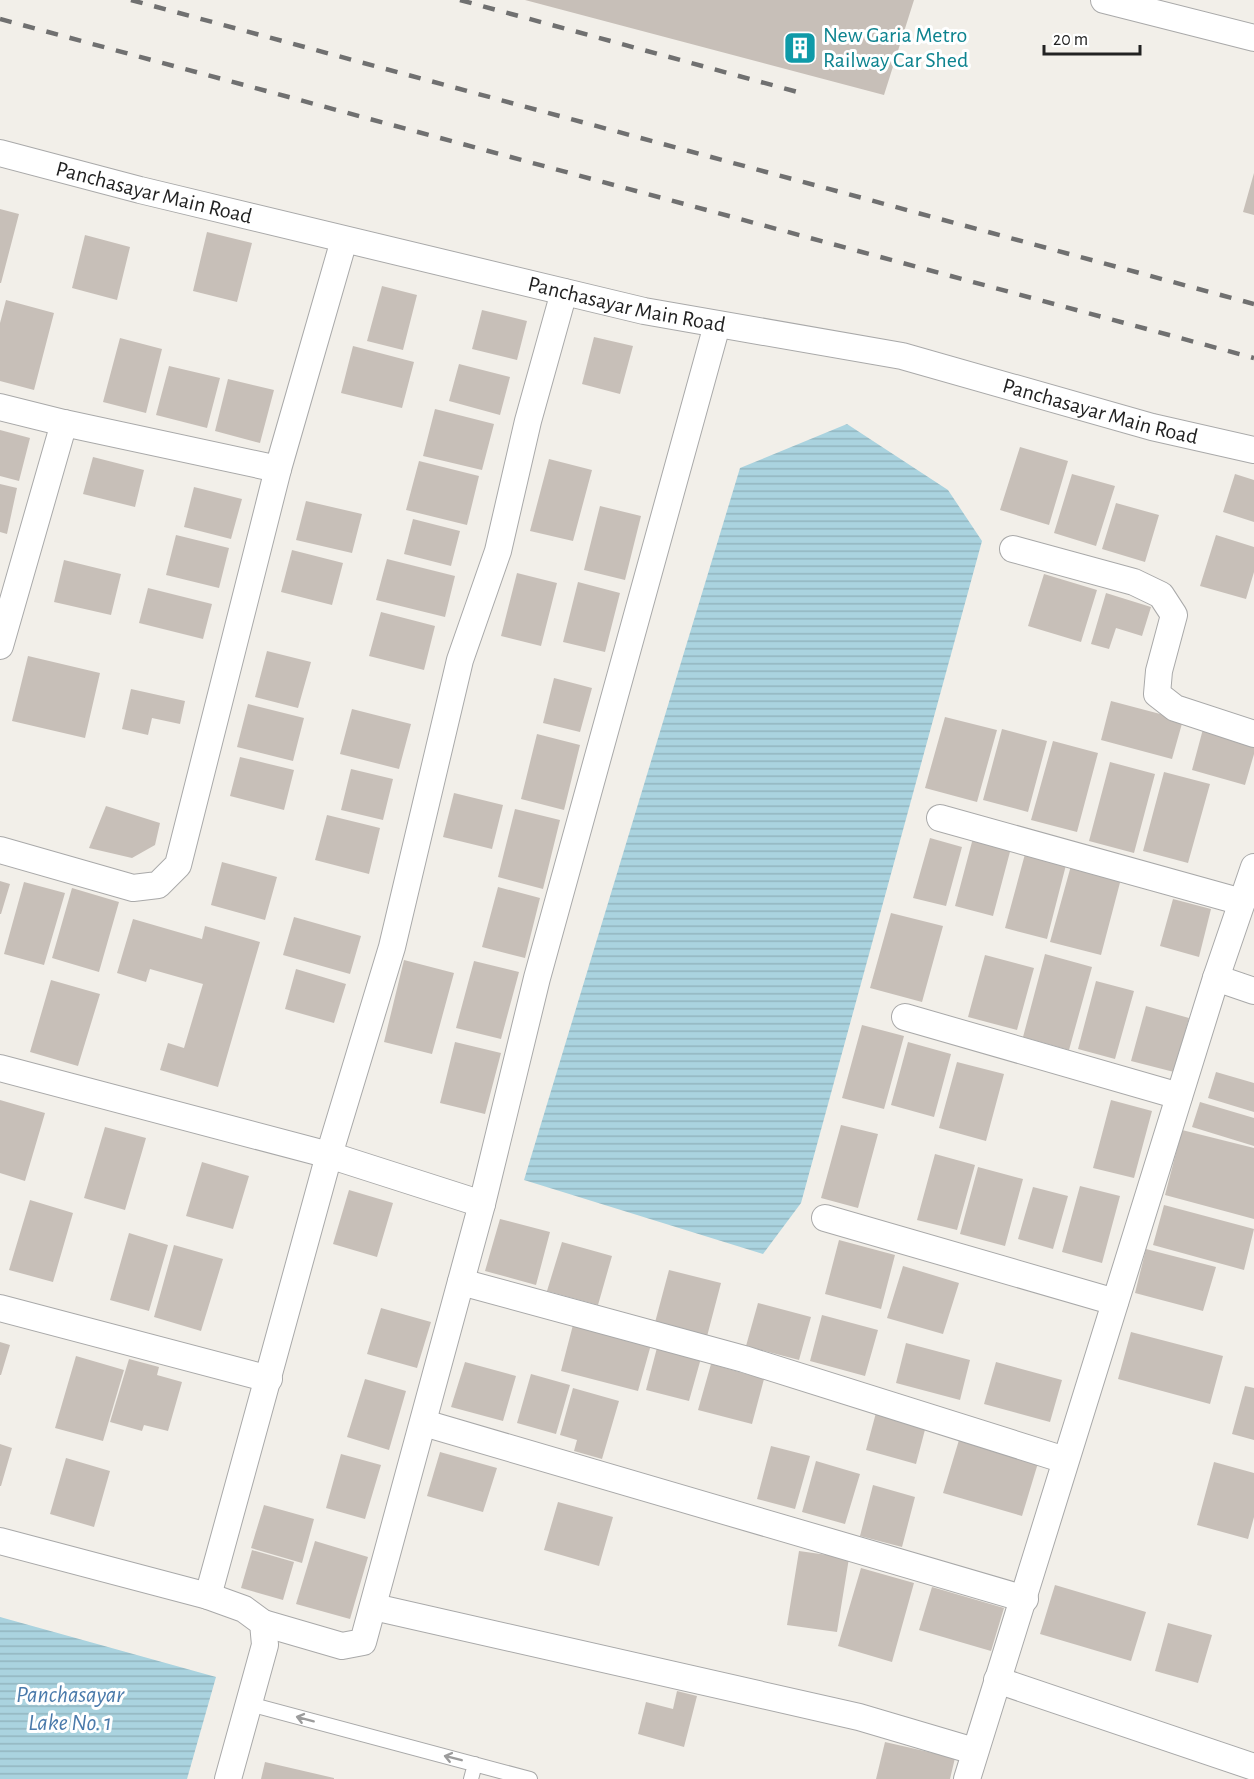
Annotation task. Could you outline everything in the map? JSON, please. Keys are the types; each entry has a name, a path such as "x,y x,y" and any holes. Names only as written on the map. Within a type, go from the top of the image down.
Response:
{"street":[{"path":"1104,0 1254,38"},
{"name":"Panchasayar Main Road","path":"0,153 344,240 564,292 717,325 902,356 1152,427 1254,450"},
{"path":"0,850 133,888 158,885 178,865 278,469 344,240"},
{"path":"208,1596 329,1155 392,947 460,660 498,550 528,421 564,292"},
{"path":"0,1541 208,1596 244,1609 262,1623 342,1646 363,1642 482,1204 537,978 717,325"},
{"path":"0,407 278,469"},
{"path":"0,646 64,423"},
{"path":"1013,549 1134,582 1161,595 1174,615 1160,671 1157,694 1175,708 1254,734"},
{"path":"940,818 1242,902"},
{"path":"967,1779 974,1751 1025,1599 1065,1460 1216,978 1254,867"},
{"path":"1216,978 1254,991"},
{"path":"905,1017 1179,1096"},
{"path":"0,1068 329,1155 482,1204"},
{"path":"825,1218 1115,1302"},
{"path":"461,1281 744,1359 1065,1460"},
{"path":"0,1308 269,1379"},
{"path":"424,1423 1025,1599"},
{"path":"374,1607 859,1717 974,1751"},
{"path":"228,1779 265,1646 262,1623"},
{"path":"997,1680 1254,1767"}],"lane":[{"path":"249,1704 530,1779"},
{"path":"471,1779 475,1764"}],"water":[{"path":"847,424 948,490 982,541 801,1203 763,1254 524,1180 740,468"},
{"name":"Panchasayar Lake No. 1","path":"0,1617 216,1677 187,1779 0,1779"}],"building":[{"name":"New Garia Metro Railway Car Shed","path":"525,0 914,0 884,95"},
{"path":"1254,173 1254,215 1243,212"},
{"path":"0,209 19,214 1,283 0,283"},
{"path":"207,232 252,243 237,302 193,291"},
{"path":"85,235 130,247 117,300 72,288"},
{"path":"382,286 417,295 403,350 367,341"},
{"path":"6,300 54,313 34,390 0,381 0,323"},
{"path":"482,310 527,321 517,360 472,349"},
{"path":"594,337 633,346 620,394 582,384"},
{"path":"120,338 162,349 146,413 103,402"},
{"path":"353,346 414,362 402,408 341,393"},
{"path":"459,364 510,377 500,415 449,401"},
{"path":"169,366 220,378 207,428 156,415"},
{"path":"228,379 274,390 260,443 215,431"},
{"path":"435,409 494,424 482,470 423,456"},
{"path":"0,430 30,438 19,481 0,476"},
{"path":"1020,447 1068,461 1049,525 1000,510"},
{"path":"93,457 144,470 135,507 83,494"},
{"path":"549,459 592,470 573,541 530,531"},
{"path":"419,461 479,476 467,525 406,510"},
{"path":"1072,474 1115,486 1096,546 1054,533"},
{"path":"1235,474 1254,480 1254,522 1223,512"},
{"path":"0,484 17,488 7,534 0,532"},
{"path":"194,487 242,499 231,539 184,527"},
{"path":"306,501 362,514 352,553 296,540"},
{"path":"1116,503 1159,515 1145,562 1102,549"},
{"path":"600,506 641,516 625,580 584,570"},
{"path":"413,519 460,531 451,566 404,554"},
{"path":"176,535 229,548 219,588 166,575"},
{"path":"1216,535 1254,547 1254,572 1246,599 1200,586"},
{"path":"292,550 343,563 332,605 281,592"},
{"path":"387,559 455,576 445,617 376,600"},
{"path":"64,560 121,574 111,615 54,602"},
{"path":"517,573 557,583 541,646 501,636"},
{"path":"1044,574 1097,590 1081,642 1028,626"},
{"path":"578,582 620,593 605,652 563,642"},
{"path":"148,588 212,604 203,639 139,623"},
{"path":"1106,593 1151,607 1142,636 1116,628 1109,649 1091,644"},
{"path":"381,612 435,626 424,670 369,656"},
{"path":"267,651 311,662 298,708 255,697"},
{"path":"28,656 100,673 85,738 12,721"},
{"path":"554,678 592,688 580,732 543,723"},
{"path":"131,689 185,701 180,724 152,718 148,735 122,729"},
{"path":"1111,701 1183,720 1172,759 1101,740"},
{"path":"248,704 304,718 293,761 237,747"},
{"path":"352,709 411,724 399,769 340,754"},
{"path":"945,717 997,730 977,802 925,788"},
{"path":"1002,729 1047,741 1028,812 983,800"},
{"path":"1203,729 1254,742 1254,754 1245,785 1192,770"},
{"path":"537,734 580,745 564,810 521,799"},
{"path":"1053,741 1098,753 1077,832 1031,820"},
{"path":"240,757 294,770 284,810 230,796"},
{"path":"1110,762 1155,774 1134,853 1089,841"},
{"path":"351,769 393,779 383,820 341,810"},
{"path":"1164,772 1210,784 1188,863 1143,851"},
{"path":"454,793 503,805 492,849 443,837"},
{"path":"106,806 160,823 155,845 132,858 89,848"},
{"path":"515,809 560,820 543,889 498,877"},
{"path":"327,815 380,828 369,874 315,860"},
{"path":"930,838 962,847 946,906 913,898"},
{"path":"973,838 1011,848 993,916 955,906"},
{"path":"1025,854 1066,865 1047,939 1005,928"},
{"path":"222,862 277,877 265,920 211,905"},
{"path":"1072,862 1122,875 1101,955 1050,942"},
{"path":"0,881 10,884 1,914 0,914"},
{"path":"24,882 65,893 44,965 4,954"},
{"path":"498,887 540,898 525,958 482,947"},
{"path":"72,888 119,902 99,972 52,958"},
{"path":"1173,899 1211,909 1199,957 1160,946"},
{"path":"891,913 943,926 922,1002 870,988"},
{"path":"294,917 361,936 350,974 283,955"},
{"path":"133,919 202,939 205,926 260,942 218,1087 160,1070 168,1043 184,1048 203,984 150,969 146,982 117,973"},
{"path":"1045,954 1092,967 1069,1050 1023,1037"},
{"path":"985,955 1034,968 1017,1030 968,1017"},
{"path":"404,960 454,973 432,1054 384,1042"},
{"path":"474,961 519,972 501,1039 456,1028"},
{"path":"296,969 346,984 334,1023 285,1009"},
{"path":"51,980 100,994 78,1066 30,1052"},
{"path":"1096,981 1134,991 1115,1059 1078,1049"},
{"path":"1146,1006 1189,1018 1174,1072 1131,1061"},
{"path":"862,1025 904,1036 884,1109 842,1098"},
{"path":"455,1042 501,1053 485,1114 440,1103"},
{"path":"908,1042 951,1054 934,1117 891,1105"},
{"path":"957,1062 1004,1074 986,1141 939,1128"},
{"path":"1216,1072 1254,1083 1254,1112 1208,1098"},
{"path":"0,1100 45,1113 25,1181 0,1173"},
{"path":"1111,1100 1152,1111 1134,1178 1093,1168"},
{"path":"1200,1102 1254,1118 1254,1146 1192,1127"},
{"path":"841,1125 878,1134 858,1208 821,1198"},
{"path":"105,1127 146,1138 125,1210 84,1198"},
{"path":"1182,1130 1254,1148 1254,1219 1165,1195"},
{"path":"935,1154 975,1165 957,1230 917,1220"},
{"path":"202,1162 249,1176 233,1229 186,1216"},
{"path":"978,1167 1023,1179 1005,1246 960,1234"},
{"path":"1080,1186 1120,1196 1102,1263 1062,1252"},
{"path":"1033,1187 1068,1196 1053,1249 1018,1239"},
{"path":"349,1190 393,1203 377,1257 333,1244"},
{"path":"30,1200 73,1213 53,1282 9,1270"},
{"path":"1164,1205 1254,1229 1244,1270 1153,1245"},
{"path":"500,1219 550,1232 536,1285 485,1271"},
{"path":"129,1233 168,1245 149,1311 110,1300"},
{"path":"839,1240 895,1255 881,1309 825,1294"},
{"path":"562,1242 612,1256 598,1305 547,1291"},
{"path":"174,1245 223,1259 201,1331 154,1317"},
{"path":"1146,1249 1216,1267 1203,1311 1135,1293"},
{"path":"903,1266 959,1283 943,1334 887,1318"},
{"path":"669,1270 721,1283 705,1344 653,1330"},
{"path":"758,1303 811,1317 799,1360 746,1346"},
{"path":"381,1308 431,1322 417,1368 367,1354"},
{"path":"822,1315 878,1330 865,1376 810,1361"},
{"path":"574,1321 652,1341 638,1391 561,1371"},
{"path":"1131,1332 1223,1356 1210,1404 1118,1379"},
{"path":"659,1340 703,1351 689,1401 646,1390"},
{"path":"0,1342 10,1345 1,1375 0,1375"},
{"path":"906,1343 970,1360 960,1400 896,1383"},
{"path":"76,1356 124,1370 103,1441 55,1428"},
{"path":"129,1359 159,1367 157,1375 182,1382 168,1431 144,1425 142,1431 110,1422"},
{"path":"465,1362 516,1376 503,1421 451,1407"},
{"path":"996,1362 1062,1380 1050,1422 984,1404"},
{"path":"711,1364 764,1379 752,1424 698,1410"},
{"path":"531,1374 570,1385 556,1434 517,1423"},
{"path":"365,1379 406,1391 389,1450 347,1437"},
{"path":"1245,1386 1254,1388 1254,1440 1232,1434"},
{"path":"573,1388 619,1401 602,1459 574,1451 577,1440 560,1435"},
{"path":"877,1409 927,1422 916,1464 866,1450"},
{"path":"959,1440 1038,1463 1022,1516 943,1493"},
{"path":"0,1444 12,1448 1,1486 0,1486"},
{"path":"771,1446 810,1456 795,1509 757,1499"},
{"path":"440,1452 497,1468 483,1512 427,1496"},
{"path":"341,1454 381,1465 365,1519 326,1508"},
{"path":"66,1458 110,1471 94,1527 50,1514"},
{"path":"816,1461 860,1474 845,1524 802,1512"},
{"path":"1214,1462 1254,1473 1254,1517 1248,1539 1197,1525"},
{"path":"873,1485 915,1497 902,1547 860,1536"},
{"path":"558,1502 613,1517 599,1566 544,1550"},
{"path":"264,1505 314,1519 302,1563 251,1548"},
{"path":"315,1541 368,1557 350,1619 296,1604"},
{"path":"252,1550 294,1562 283,1600 241,1588"},
{"path":"799,1551 849,1558 837,1632 787,1625"},
{"path":"861,1568 914,1583 892,1662 838,1646"},
{"path":"1055,1585 1146,1612 1131,1661 1040,1634"},
{"path":"932,1587 1004,1608 991,1651 919,1630"},
{"path":"1168,1623 1212,1635 1198,1683 1155,1671"},
{"path":"677,1691 697,1696 684,1747 638,1734 646,1702 673,1709"},
{"path":"885,1742 955,1758 950,1779 876,1779"},
{"path":"265,1762 334,1778 334,1779 261,1779"}],"railway":[{"path":"131,0 1254,304"},
{"path":"460,0 805,94"},
{"path":"0,19 1254,358"}],"place":[{"name":"New Garia Metro Railway Car Shed","path":"800,48"}]}
